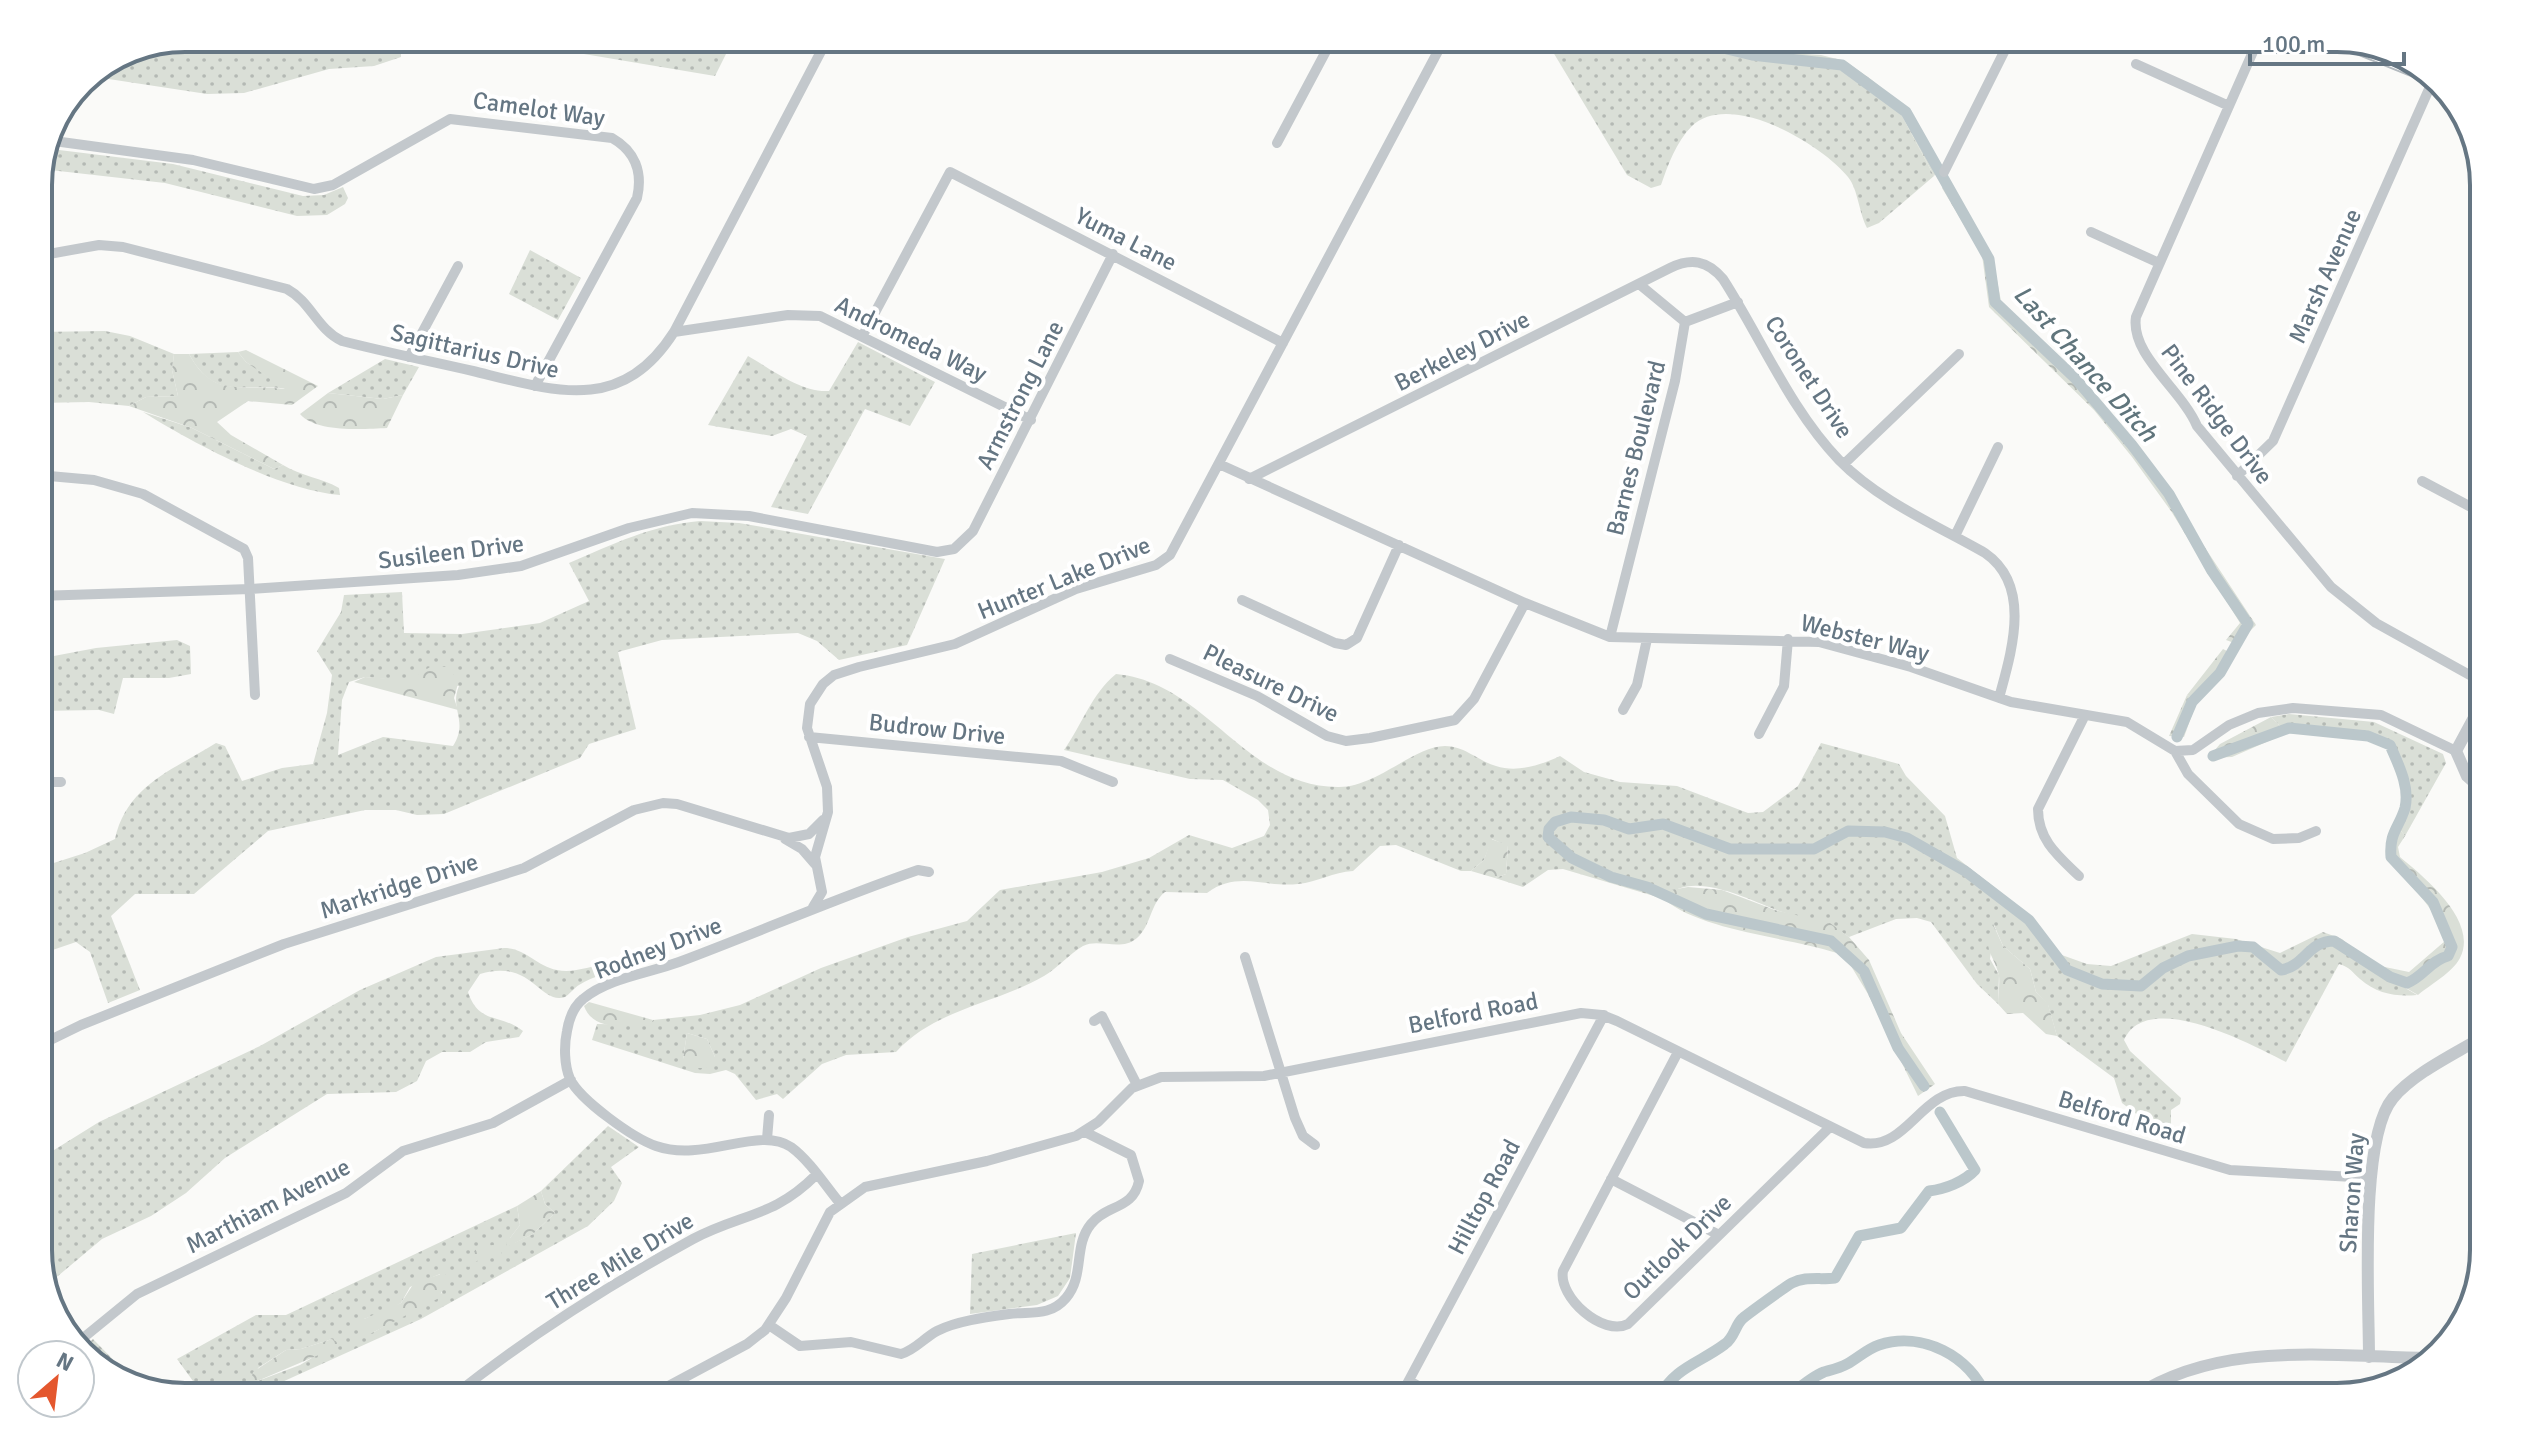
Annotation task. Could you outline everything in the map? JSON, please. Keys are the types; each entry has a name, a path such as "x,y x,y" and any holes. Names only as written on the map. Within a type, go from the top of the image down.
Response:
{"street":[{"name":"Sagittarius Drive","path":"52,254 114,245 287,289 305,302 318,323 333,337 535,386 573,392 622,382 651,362 674,332 821,52"},
{"path":"1277,143 1326,52"},
{"name":"Hunter Lake Drive","path":"813,907 822,892 817,847 828,812 827,787 809,737 810,704 823,684 834,675 955,644 1076,589 1164,560 1183,535 1438,52"},
{"path":"1944,172 2004,52"},
{"name":"Pine Ridge Drive","path":"2253,52 2136,317 2135,336 2188,407 2197,426 2311,568 2353,606 2400,638 2470,676"},
{"path":"2136,64 2229,106"},
{"name":"Marsh Avenue","path":"2237,476 2273,441 2429,89"},
{"name":"Camelot Way","path":"60,142 193,160 314,189 333,185 450,119 612,138 628,150 638,167 637,198 535,386"},
{"name":"Yuma Lane","path":"863,335 950,172 1283,343"},
{"path":"2091,232 2159,263"},
{"name":"Armstrong Lane","path":"954,549 973,531 1113,254"},
{"name":"Coronet Drive","path":"1639,284 1679,264 1696,261 1716,271 1738,302 1809,423 1844,464 1881,494 1955,536 1999,566 2015,609 2015,635 1999,698"},
{"path":"409,357 458,266"},
{"path":"1639,284 1685,322 1738,302"},
{"name":"Berkeley Drive","path":"1249,479 1639,284"},
{"name":"Andromeda Way","path":"674,332 803,314 834,321 1031,420"},
{"name":"Barnes Boulevard","path":"1610,637 1675,381 1685,322"},
{"path":"1844,464 1959,354"},
{"path":"1955,536 1998,447"},
{"name":"Webster Way","path":"1219,464 1525,603 1610,637 1819,642 1911,667 1999,698 2127,722 2175,751"},
{"path":"52,475 118,486 155,500 244,549 250,589 255,695"},
{"path":"2422,481 2470,507"},
{"name":"Susileen Drive","path":"52,596 424,579 521,566 629,528 692,513 749,516 937,552 954,549"},
{"path":"1242,600 1335,643 1352,643 1399,545"},
{"name":"Pleasure Drive","path":"1170,659 1257,696 1327,736 1346,741 1370,738 1455,720 1474,699 1525,603"},
{"path":"1623,710 1637,685 1647,639"},
{"path":"1759,734 1784,686 1788,639"},
{"path":"2316,831 2299,838 2273,839 2239,824 2188,774 2175,751 2193,750 2229,725 2258,713 2293,708 2381,715 2456,751 2470,779"},
{"path":"2079,876 2045,841 2038,822 2038,809 2085,715"},
{"path":"2456,751 2470,726"},
{"name":"Budrow Drive","path":"809,737 1061,761 1113,782"},
{"path":"52,782 61,782"},
{"name":"Markridge Drive","path":"52,1039 284,944 533,865 634,810 651,805 677,804 789,838 809,834 828,812"},
{"name":"Markridge Drive","path":"772,833 793,842 817,868"},
{"name":"Rodney Drive","path":"571,1080 565,1038 571,1015 584,998 813,907 918,870 929,872"},
{"path":"1245,957 1300,1129 1315,1145"},
{"name":"Belford Road","path":"1137,1085 1161,1077 1236,1079 1281,1073 1567,1015 1604,1015 1864,1143 1885,1142 1937,1097 1965,1091 2230,1170 2371,1178"},
{"name":"Hilltop Road","path":"1409,1381 1604,1015"},
{"path":"674,1383 747,1344 769,1325 822,1224 839,1202 875,1184 1001,1158 1085,1132 1137,1085 1102,1016 1094,1021"},
{"name":"Sharon Way","path":"2369,1357 2371,1178 2375,1135 2394,1097 2470,1045"},
{"name":"Outlook Drive","path":"1678,1052 1562,1277 1568,1293 1603,1325 1617,1328 1628,1324 1830,1127"},
{"path":"571,1080 620,1125 667,1149 707,1151 767,1139 794,1149 839,1202"},
{"name":"Marthiam Avenue","path":"85,1337 137,1294 332,1201 403,1151 493,1123 571,1080"},
{"path":"767,1139 769,1115"},
{"path":"769,1325 800,1346 851,1342 901,1354 941,1329 1009,1314 1037,1314 1057,1307 1078,1277 1081,1242 1090,1224 1105,1213 1127,1204 1139,1181 1131,1155 1085,1132"},
{"name":"Three Mile Drive","path":"470,1383 517,1347 626,1277 708,1231 789,1201 816,1175"},
{"path":"1611,1179 1719,1235"},
{"path":"2159,1383 2182,1371 2227,1358 2414,1358"},
{"path":"1409,1381 1413,1383"}],"green space":[{"path":"185,52 401,52 401,57 374,66 329,69 244,93 207,94 106,79 134,62"},
{"path":"572,52 727,52 715,76"},
{"path":"1553,52 1769,52 1821,55 1845,61 1872,80 1873,91 1901,114 1934,176 1879,223 1867,228 1851,182 1835,164 1818,150 1774,126 1729,114 1709,117 1686,132 1661,185 1651,188 1627,175"},
{"path":"1872,80 1907,109 1940,167 1934,176 1901,114 1873,91"},
{"path":"58,150 173,164 303,196 324,195 343,187 348,198 345,204 327,215 297,216 165,183 53,170"},
{"path":"1949,178 1993,259 2001,301 2007,310 2041,339 2116,423 2167,490 2256,625 2237,644 2226,640 2240,623 2171,511 2132,457 2094,410 1989,307 1982,255 1942,188"},
{"path":"530,250 581,278 558,320 509,294"},
{"path":"105,331 130,336 174,354 172,370 178,396 146,397 129,406 52,403 52,332"},
{"path":"858,342 935,382 910,426 865,409 808,514 771,507 807,436 791,429 772,436 708,425 748,356 798,384 829,391"},
{"path":"246,350 318,386 292,405 248,401 217,422 231,435 283,465 274,469 192,428 129,406 146,397 178,396 172,370 174,354 189,354 208,378 219,384 285,389 246,362 238,352"},
{"path":"238,352 246,362 287,389 220,384 209,379 189,354"},
{"path":"385,359 419,367 403,395 383,399 328,393"},
{"path":"328,393 383,399 403,395 387,428 354,429 317,424 300,414"},
{"path":"143,412 192,428 274,469 283,465 332,485 339,488 340,495 291,484 238,464"},
{"path":"700,521 739,523 945,559 907,645 839,660 817,641 798,633 662,640 618,652 636,729 589,744 580,758 444,814 365,810 268,831 194,894 135,894 111,916 140,990 108,1003 90,952 76,942 52,950 52,864 115,839 130,805 168,771 216,743 225,746 242,781 282,768 313,764 327,713 332,675 317,651 341,612 344,595 402,592 404,633 462,634 540,623 589,601 569,563 633,536","holes":["365,677 459,686 459,729 453,746 383,737 338,755 342,700 349,682"]},
{"path":"177,640 190,646 191,674 169,678 123,678 114,714 99,710 52,711 52,656 96,648"},
{"path":"2223,649 2235,655 2197,701 2187,695"},
{"path":"430,667 446,667 459,680 454,698 458,710 354,682 365,677 409,680"},
{"path":"1116,674 1148,681 1176,695 1251,754 1278,771 1306,783 1339,787 1367,781 1421,752 1445,746 1459,748 1489,764 1512,769 1529,767 1560,756 1584,772 1620,782 1677,786 1748,813 1763,812 1798,786 1821,743 1899,764 1906,776 1945,816 1957,858 2031,916 2059,954 2087,964 2111,966 2192,934 2236,939 2280,953 2323,932 2342,939 2377,971 2417,995 2380,991 2339,964 2286,1062 2225,1033 2176,1019 2154,1019 2136,1025 2124,1040 2130,1051 2181,1098 2180,1104 2171,1110 2171,1141 2142,1132 2139,1116 2122,1103 2114,1078 2057,1036 2048,1005 2036,992 2030,969 2003,946 1994,925 1990,959 1999,975 1998,1004 1977,984 1931,922 1917,918 1896,919 1849,937 1821,923 1733,893 1702,886 1675,890 1664,899 1563,869 1548,870 1523,887 1495,878 1506,874 1508,846 1492,839 1484,860 1471,871 1461,871 1396,845 1380,846 1353,871 1305,883 1286,885 1241,881 1218,886 1207,893 1165,892 1156,903 1142,933 1131,942 1083,946 1044,976 947,1016 896,1052 846,1055 822,1064 783,1099 777,1094 756,1100 735,1074 726,1070 710,1074 695,1073 592,1040 597,1024 648,1025 653,1020 700,1015 740,1005 821,968 908,937 967,921 1000,890 1102,872 1149,858 1189,835 1232,848 1264,836 1270,825 1268,810 1258,800 1223,780 1190,779 1064,750","holes":["687,1033 707,1039 715,1057 683,1059"]},
{"path":"2187,695 2197,701 2184,737 2169,736"},
{"path":"2289,714 2374,722 2443,754 2446,763 2405,836 2401,831 2389,834 2401,814 2404,792 2396,761 2385,745 2378,740 2287,733 2271,717"},
{"path":"2271,717 2287,733 2232,757 2208,758 2220,744"},
{"path":"2401,831 2405,836 2398,847 2400,857 2446,901 2462,929 2464,944 2460,958 2452,968 2418,995 2377,971 2363,955 2380,966 2409,972 2445,941 2430,908 2390,862 2389,834"},
{"path":"1491,839 1508,845 1506,874 1495,878 1471,871 1484,860"},
{"path":"1688,887 1722,890 1775,910 1830,923 1849,937 1869,960 1901,1033 1935,1084 1918,1096 1868,994 1851,966 1837,953 1722,926 1680,910 1664,899 1671,890"},
{"path":"1993,924 2003,946 2030,969 2036,992 2048,1004 2057,1036 2046,1034 2023,1013 2007,1014 1998,1004 1999,976 1988,946"},
{"path":"504,948 519,951 557,970 573,971 606,965 626,967 590,979 565,997 556,998 512,972 480,974 468,992 473,1002 484,1014 523,1031 519,1037 486,1042 470,1052 442,1052 426,1061 417,1081 396,1092 327,1094 225,1158 186,1193 151,1216 102,1239 55,1278 52,1259 52,1151 99,1122 260,1046 360,990 436,957"},
{"path":"589,1002 653,1020 649,1025 602,1023 595,1020 584,1006"},
{"path":"687,1033 707,1039 715,1057 706,1068 690,1068 683,1059"},
{"path":"608,1126 639,1147 611,1167 622,1183 614,1201 588,1226 421,1319 280,1383 194,1383 177,1359 256,1315 286,1315 517,1206 520,1225 510,1238 514,1243 533,1234 555,1213 545,1204 541,1191","holes":["440,1274 442,1293 374,1332 364,1319 391,1309 401,1303 410,1287","332,1339 337,1343 300,1365 255,1382 258,1368 286,1350 301,1349"]},
{"path":"541,1191 545,1204 555,1213 533,1234 507,1247 506,1243 520,1225 517,1206"},
{"path":"1076,1233 1070,1278 1058,1296 1037,1305 970,1314 972,1254"},
{"path":"493,1245 503,1250 501,1254 488,1254 468,1267 464,1263 477,1248"},
{"path":"444,1273 448,1277 439,1298 363,1337 357,1328 364,1319 401,1303 414,1283"},
{"path":"332,1339 342,1345 255,1382 251,1380 253,1372 286,1350 301,1349"},
{"path":"96,1342 117,1364 96,1348"},
{"path":"228,1377 241,1383 207,1383"}],"waterway":[{"name":"Last Chance Ditch","path":"1740,52 1842,65 1906,112 1989,259 1995,302 2075,378 2169,494 2212,571 2248,624 2220,673 2192,702 2177,737"},
{"name":"Last Chance Ditch","path":"1924,1086 1898,1048 1864,971 1831,941 1706,914 1647,887 1611,877 1572,858 1548,837 1549,829 1555,822 1571,817 1604,820 1629,829 1663,824 1730,849 1814,849 1848,831 1885,832 1907,838 1965,871 2029,920 2067,970 2102,984 2141,986 2163,968 2188,956 2238,946 2253,947 2281,970 2296,964 2318,945 2334,941 2390,977 2407,983 2448,956 2452,947 2433,902 2391,857 2393,836 2403,815 2406,792 2390,745 2368,736 2289,728 2213,756"},
{"name":"Last Chance Ditch","path":"1669,1383 1680,1372 1728,1341 1742,1319 1767,1300 1797,1281 1835,1278 1859,1236 1901,1228 1929,1191 1954,1184 1975,1170 1940,1112"},
{"name":"Last Chance Ditch","path":"1806,1383 1879,1345 1912,1341 1943,1350 1957,1359 1979,1383"}]}
